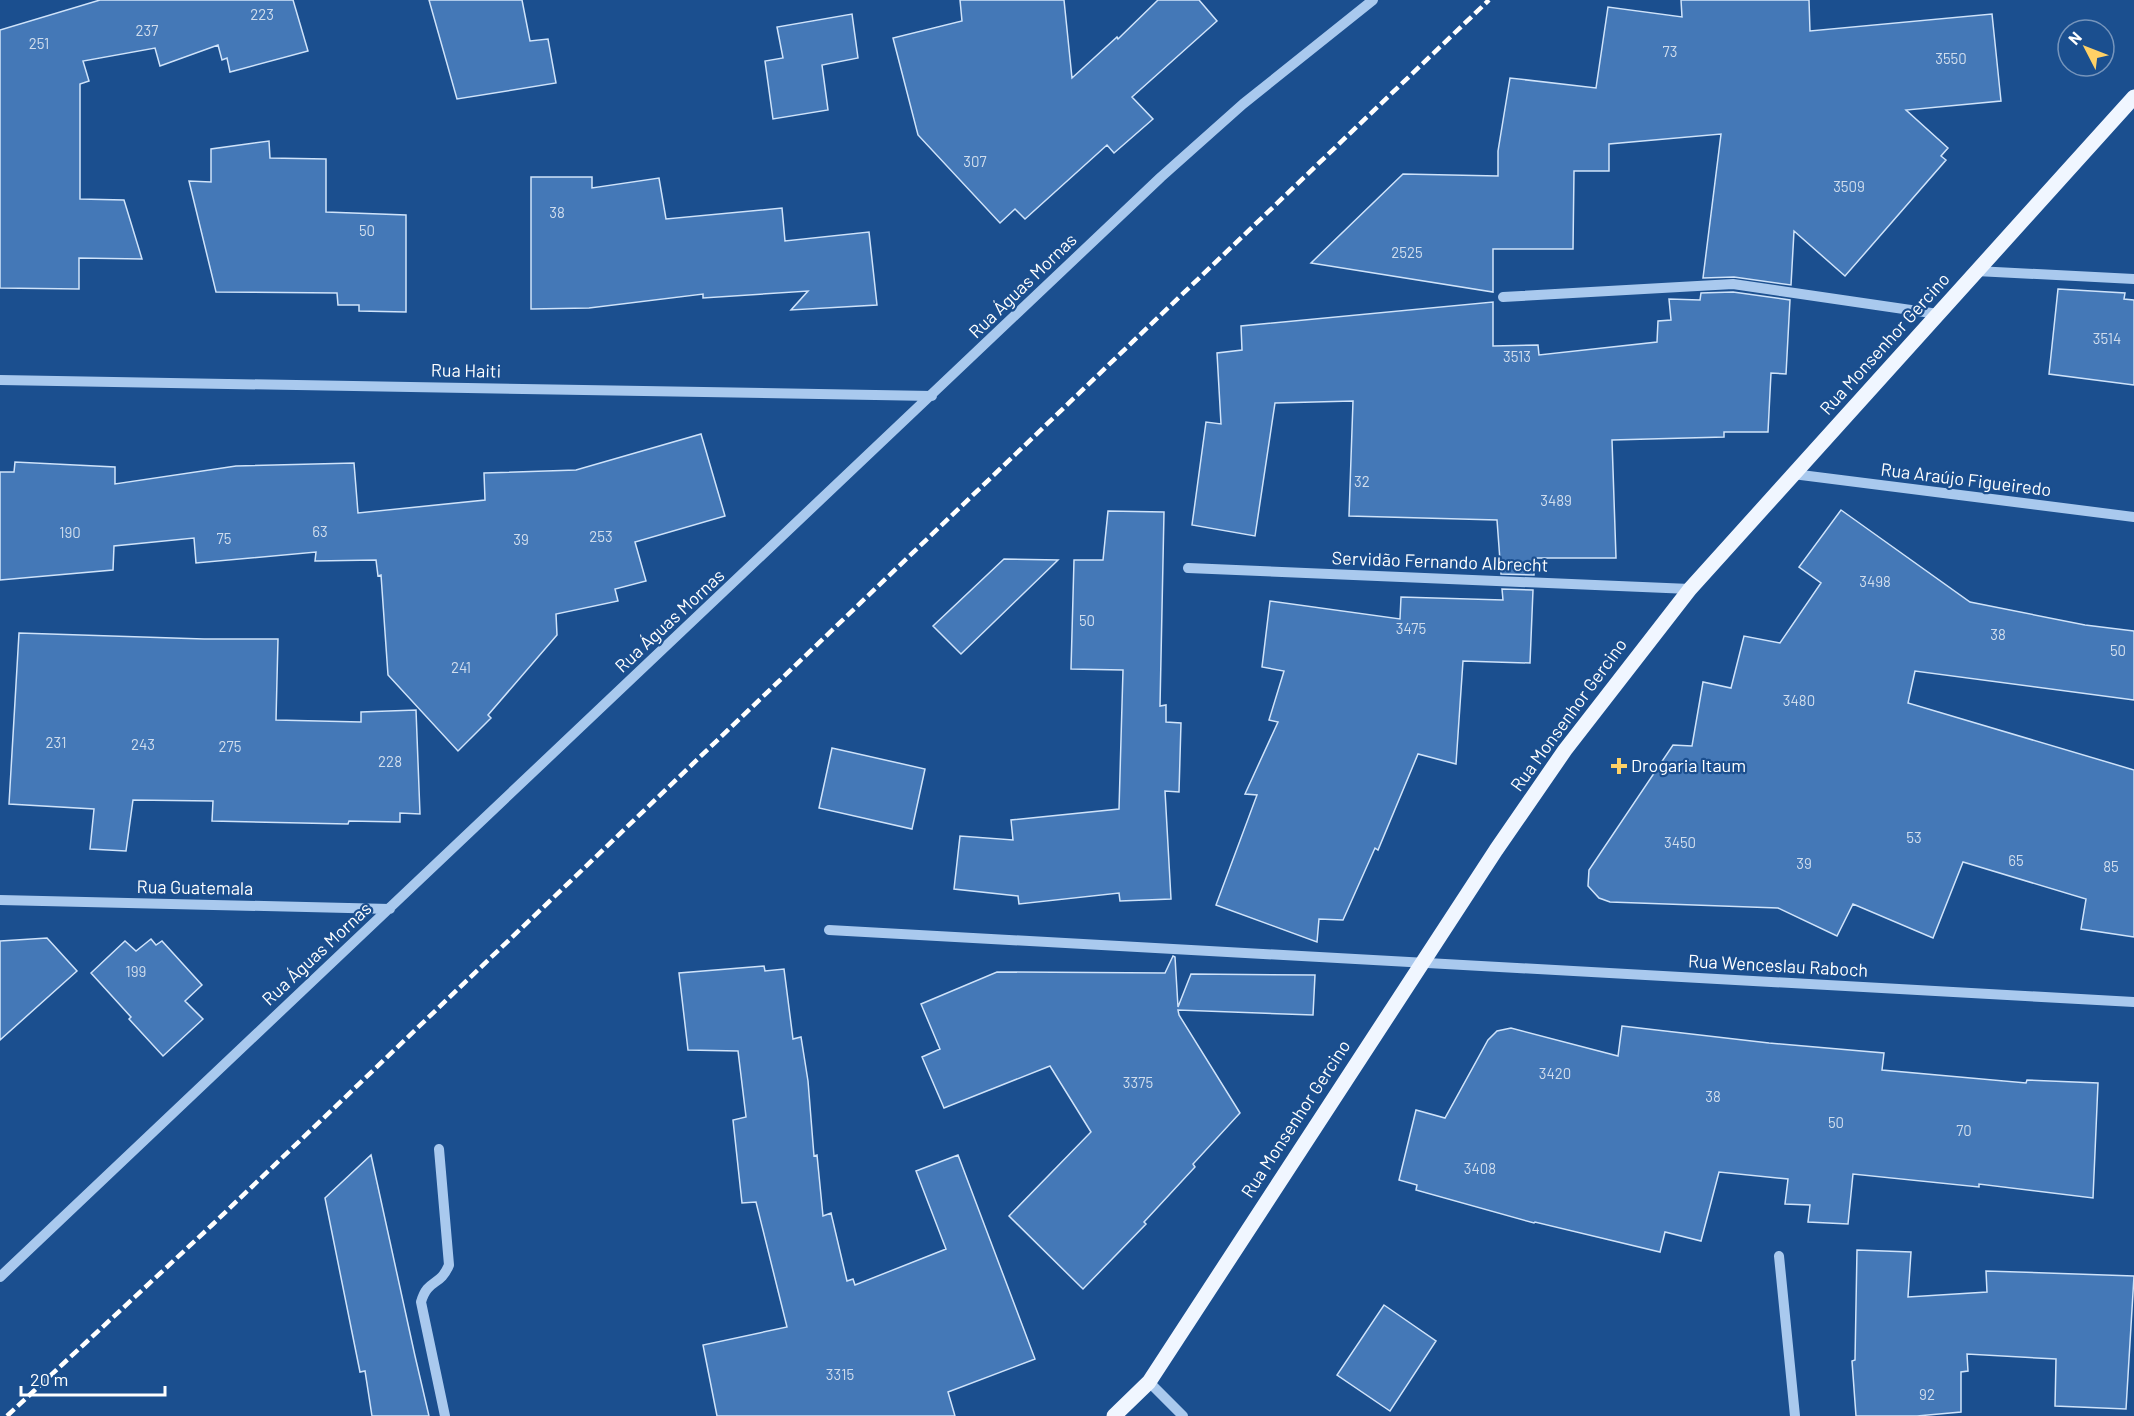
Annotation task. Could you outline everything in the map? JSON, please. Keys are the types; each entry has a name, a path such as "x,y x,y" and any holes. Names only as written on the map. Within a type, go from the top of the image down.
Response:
{"main road":[{"name":"Rua Monsenhor Gercino","path":"1114,1416 1149,1382 1420,963 1564,750 1690,589 2134,97"}],"street":[{"name":"Rua Águas Mornas","path":"0,1277 1161,177 1243,104 1373,0"},
{"path":"1976,271 2134,279"},
{"path":"1503,297 1733,284 1938,314"},
{"name":"Rua Haiti","path":"0,380 932,396"},
{"name":"Rua Araújo Figueiredo","path":"1793,474 2134,517"},
{"name":"Servidão Fernando Albrecht","path":"1188,568 1690,589"},
{"name":"Rua Guatemala","path":"0,900 390,909"},
{"name":"Rua Wenceslau Raboch","path":"829,930 2134,1002"},
{"path":"440,1149 450,1265 441,1280 424,1290 421,1302 445,1416"},
{"path":"1779,1256 1795,1416"},
{"path":"1149,1382 1183,1416"}],"building":[{"path":"100,0 293,0 308,51 230,72 227,58 222,60 218,45 160,66 155,48 83,61 89,81 80,84 80,199 124,200 142,259 79,258 79,289 0,288 0,30"},
{"path":"429,0 522,0 530,41 548,39 556,83 457,99"},
{"path":"960,0 1064,0 1072,78 1117,37 1118,39 1158,0 1199,0 1217,21 1132,97 1153,119 1114,153 1107,145 1025,219 1015,209 1000,223 918,135 893,38 962,21"},
{"path":"1681,0 1809,0 1810,31 1992,14 2001,101 1906,110 1948,148 1941,156 1946,160 1845,276 1794,231 1791,285 1734,277 1703,278 1721,134 1609,144 1609,171 1574,171 1573,249 1493,249 1493,292 1311,263 1403,174 1498,176 1498,151 1510,78 1596,88 1608,7 1682,17"},
{"path":"852,14 858,58 822,65 828,110 773,119 765,61 783,58 777,27"},
{"path":"269,141 270,158 326,159 326,212 406,215 406,312 359,311 359,305 338,305 337,293 216,292 189,181 211,182 211,149"},
{"path":"531,177 592,177 592,188 659,178 666,219 782,208 785,241 869,232 877,305 791,310 808,291 703,298 703,294 589,308 531,309"},
{"path":"2058,289 2125,293 2124,299 2134,300 2134,385 2049,374"},
{"path":"1733,292 1790,300 1786,374 1771,373 1768,432 1724,432 1724,437 1612,440 1616,558 1535,558 1534,575 1501,574 1497,520 1349,516 1353,401 1275,403 1255,536 1192,525 1206,422 1221,424 1217,353 1242,350 1241,326 1493,302 1493,346 1538,345 1539,355 1657,342 1658,321 1671,320 1669,299 1700,300 1701,293"},
{"path":"701,434 725,516 635,542 646,581 615,589 618,601 556,614 557,635 488,715 491,718 458,751 388,675 381,575 378,576 376,560 315,561 316,552 196,563 194,538 114,546 113,570 0,580 0,472 14,472 15,462 115,467 115,484 236,466 354,463 358,513 485,500 484,473 576,470"},
{"path":"1841,510 1970,602 2085,625 2134,631 2134,700 1915,671 1908,703 2134,770 2134,937 2081,929 2086,899 1963,862 1933,938 1853,904 1837,936 1778,908 1610,902 1599,898 1588,886 1589,870 1673,745 1692,746 1703,682 1731,688 1744,636 1780,643 1821,583 1799,567"},
{"path":"1108,511 1164,512 1160,706 1166,705 1166,722 1181,723 1179,792 1165,791 1171,899 1120,901 1119,893 1019,904 1018,896 954,889 960,836 1013,840 1011,820 1119,809 1123,670 1071,669 1074,560 1103,560"},
{"path":"1004,559 1058,560 961,654 933,626"},
{"path":"1502,589 1533,590 1530,663 1463,661 1456,764 1418,754 1378,850 1375,848 1343,920 1319,919 1317,942 1216,905 1257,795 1245,794 1278,722 1269,720 1284,671 1262,667 1270,601 1400,619 1401,597 1503,600"},
{"path":"19,633 278,639 276,720 361,722 361,712 416,710 420,814 400,813 400,822 349,821 348,824 212,821 213,801 133,800 126,851 90,849 94,809 9,804"},
{"path":"832,748 925,769 912,829 819,808"},
{"path":"47,938 77,971 0,1040 0,941"},
{"path":"151,939 156,945 162,941 202,985 185,1001 203,1019 163,1056 91,973 125,941 136,951"},
{"path":"1173,956 1175,957 1178,1007 1191,974 1315,975 1313,1015 1178,1010 1240,1113 1193,1164 1195,1167 1144,1222 1146,1224 1083,1289 1009,1216 1091,1132 1050,1066 944,1108 922,1057 940,1049 921,1004 997,972 1165,973"},
{"path":"764,966 765,971 784,969 793,1039 801,1037 808,1081 814,1156 817,1155 823,1216 831,1213 847,1281 853,1279 855,1285 946,1249 916,1171 958,1155 1035,1359 948,1392 955,1416 717,1416 703,1345 787,1327 756,1202 742,1203 733,1120 746,1117 738,1051 688,1050 679,973"},
{"path":"1622,1026 1769,1043 1884,1053 1882,1070 2026,1083 2027,1080 2098,1083 2093,1198 1979,1184 1979,1187 1853,1174 1848,1224 1808,1222 1810,1205 1785,1204 1788,1179 1719,1172 1701,1241 1665,1232 1660,1252 1534,1223 1416,1190 1417,1185 1399,1180 1416,1110 1445,1118 1488,1040 1497,1031 1511,1028 1618,1056"},
{"path":"371,1155 429,1416 372,1416 365,1371 360,1372 325,1198"},
{"path":"1857,1250 1911,1252 1908,1297 1987,1292 1986,1271 2134,1276 2126,1409 2055,1406 2056,1359 1967,1354 1968,1371 1961,1372 1961,1412 1917,1416 1856,1416 1852,1361 1855,1360"},
{"path":"1384,1305 1436,1341 1390,1411 1337,1375"}],"railway":[{"path":"7,1416 212,1225 1489,0"}],"place":[{"name":"Drogaria Itaum","path":"1619,766"}]}
